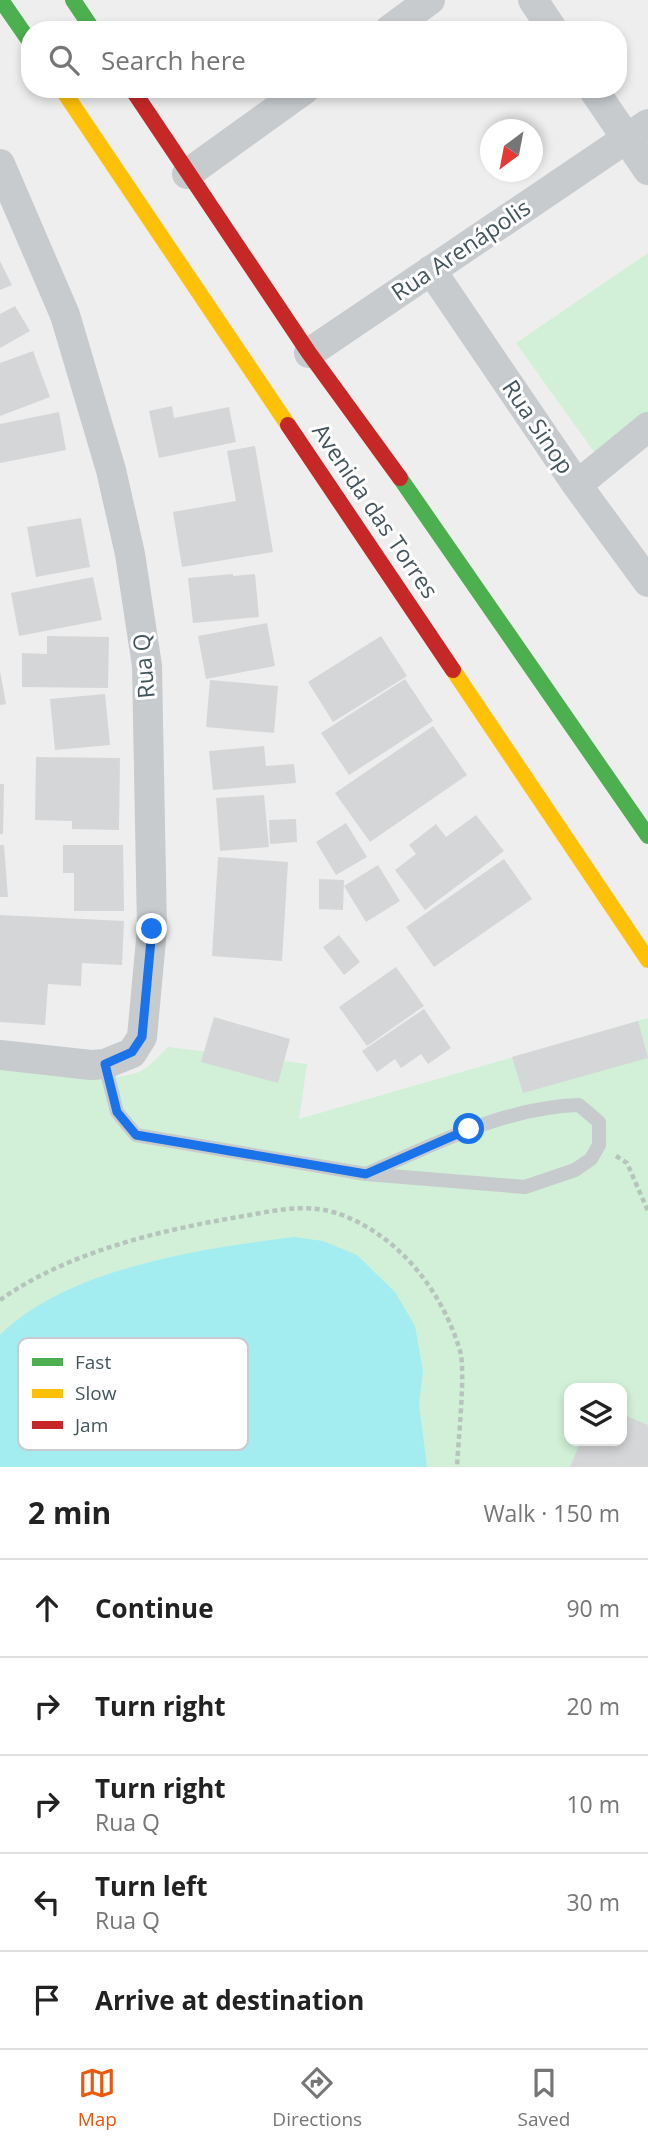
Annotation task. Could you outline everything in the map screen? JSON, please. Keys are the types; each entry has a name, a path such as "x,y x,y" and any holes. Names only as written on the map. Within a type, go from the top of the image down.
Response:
{"main road":[{"path":"1,0 21,29"},
{"path":"73,0 87,21"},
{"name":"Avenida das Torres","path":"68,98 648,960"},
{"name":"Avenida das Torres","path":"138,98 309,353 427,515 648,836"},
{"path":"228,268 247,274 265,288"},
{"path":"198,289 212,275"}],"street":[{"path":"401,21 430,0"},
{"path":"533,0 547,21"},
{"path":"187,174 293,98"},
{"path":"602,98 637,131 648,170"},
{"name":"Rua Arenápolis","path":"309,353 637,131"},
{"name":"Rua Q","path":"0,164 65,315 111,470 130,554 147,666 152,929 145,1014 142,1037 132,1052 105,1064"},
{"name":"Rua Sinop","path":"431,270 577,485 648,582"},
{"path":"577,485 648,427"},
{"path":"0,1055 105,1064"}],"lane":[{"path":"105,1064 117,1112 136,1135 366,1174 525,1187 575,1170 591,1159 599,1145 600,1122 579,1105 550,1106 469,1129 366,1174"}],"path":[{"path":"599,1145 627,1163 648,1210"},
{"path":"0,1300 53,1269 178,1227 294,1208 329,1211 359,1222 385,1237 405,1256 442,1310 461,1353 457,1467"}],"green space":[{"path":"648,253 648,414 597,456 516,343"},
{"path":"648,1018 648,1467 0,1467 0,1068 124,1076 144,1069 168,1047 307,1064 299,1119"}],"water":[{"path":"294,1237 323,1241 357,1255 395,1292 415,1326 423,1371 419,1404 427,1467 0,1467 0,1335 28,1312 99,1277 179,1255"}],"building":[{"path":"0,261 12,285 0,290"},
{"path":"15,306 30,331 0,348 0,314"},
{"path":"33,351 50,397 0,416 0,363"},
{"path":"172,406 174,418 229,407 236,442 159,458 149,411"},
{"path":"59,412 66,450 0,463 0,424"},
{"path":"255,446 273,552 182,567 173,512 236,501 227,451"},
{"path":"81,518 90,567 36,577 27,527"},
{"path":"255,574 259,617 193,623 188,578"},
{"path":"93,577 102,620 19,636 11,593"},
{"path":"267,623 275,666 206,679 198,636"},
{"path":"47,636 109,637 108,688 22,687 22,653 47,654"},
{"path":"381,636 407,676 333,722 308,682"},
{"path":"0,671 6,704 0,705"},
{"path":"405,679 433,721 349,775 321,733"},
{"path":"210,680 278,686 274,733 206,727"},
{"path":"105,694 110,745 55,750 50,699"},
{"path":"433,726 467,775 370,842 335,793"},
{"path":"264,746 266,766 294,764 296,783 213,790 209,751"},
{"path":"36,757 120,758 119,830 72,829 72,821 35,820"},
{"path":"0,784 4,784 3,834 0,834"},
{"path":"264,795 269,847 220,851 216,798"},
{"path":"476,815 504,851 425,910 395,870 416,854 409,845 436,824 446,837"},
{"path":"296,819 297,842 270,844 269,820"},
{"path":"346,823 367,857 336,875 316,842"},
{"path":"0,845 4,845 8,897 0,897"},
{"path":"63,845 123,845 124,911 74,911 74,873 63,873"},
{"path":"218,857 288,862 282,961 212,956"},
{"path":"504,859 532,899 434,967 406,927"},
{"path":"378,865 400,901 366,922 344,886"},
{"path":"319,879 344,880 343,910 319,909"},
{"path":"0,915 124,921 122,965 82,963 81,986 48,984 45,1025 0,1022"},
{"path":"339,935 360,962 344,975 323,947"},
{"path":"396,967 424,1006 367,1046 339,1007"},
{"path":"424,1009 451,1048 428,1064 421,1054 401,1068 395,1059 377,1072 362,1051"},
{"path":"214,1017 290,1039 278,1083 201,1062"},
{"path":"638,1021 648,1058 523,1093 512,1057"},
{"path":"627,1416 648,1425 648,1467 570,1467 579,1446 627,1446"}],"traffic: fast":[{"path":"1,0 21,29"},
{"path":"73,0 87,21"},
{"path":"400,478 648,836"}],"traffic: slow":[{"path":"68,98 288,425"},
{"path":"453,670 648,960"}],"traffic: jam":[{"path":"138,98 309,353 400,478"},
{"path":"288,425 453,670"}],"route":[{"path":"152,929 142,1037 132,1052 105,1064 117,1112 136,1135 366,1174 469,1129"}]}
